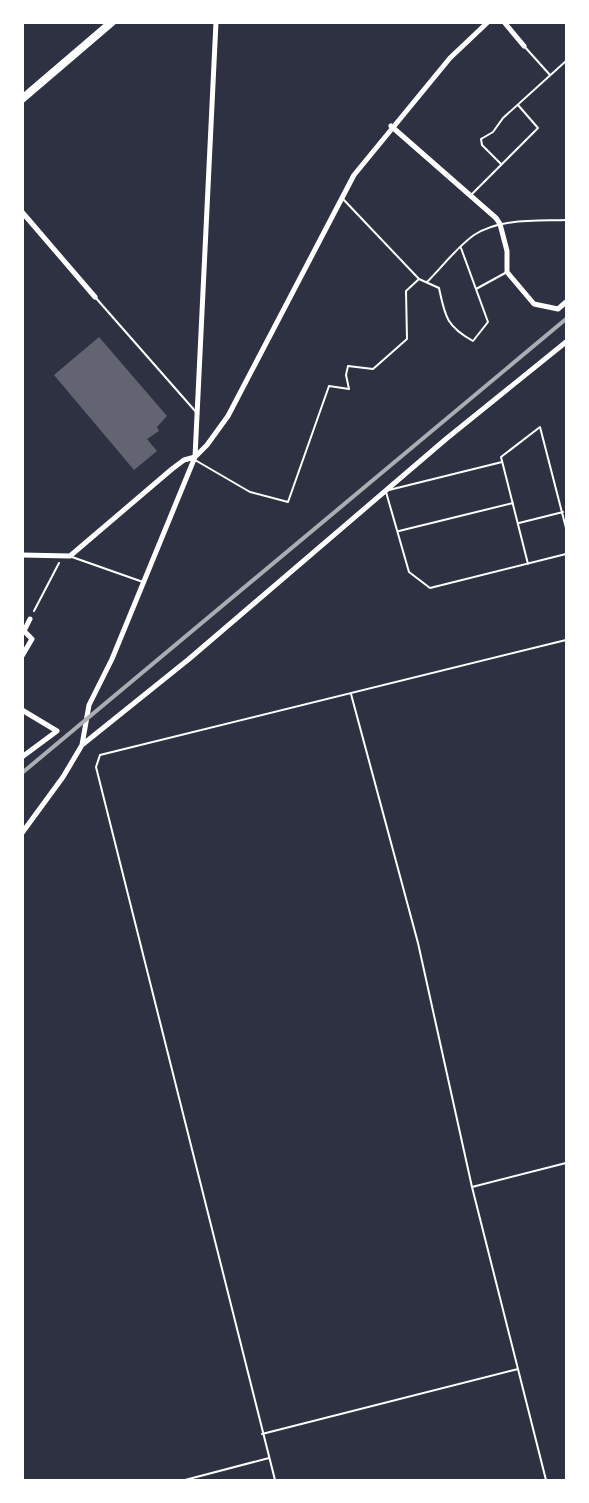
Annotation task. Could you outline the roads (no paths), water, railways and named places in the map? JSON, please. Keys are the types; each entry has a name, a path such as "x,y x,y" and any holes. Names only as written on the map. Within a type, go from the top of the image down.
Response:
{"main road":[{"path":"22,99 112,22"}],"street":[{"path":"82,745 89,705 112,659 195,457 216,22"},
{"path":"22,555 67,556 172,469 184,460 195,457 207,445 228,416 354,175 391,126 450,58 488,22"},
{"path":"504,22 524,46"},
{"path":"391,126 500,224 507,251 507,272 534,304 558,309 567,302"},
{"path":"22,212 95,297"},
{"path":"22,833 63,777 82,745 388,491 446,439 567,342"},
{"path":"22,656 32,639 24,631 30,619"},
{"path":"22,710 57,730 22,757"}],"lane":[{"path":"524,46 550,75"},
{"path":"501,164 482,145 482,139 493,132 518,105 567,61"},
{"path":"471,196 538,128 518,105"},
{"path":"343,199 419,279 439,288 446,319 460,334 473,340 488,322 461,248"},
{"path":"427,282 475,235 500,224 567,220"},
{"path":"476,289 507,272"},
{"path":"195,457 196,462 250,492 288,502 329,386 349,389 346,375 348,366 374,369 407,339 406,291 419,279"},
{"path":"95,297 196,413"},
{"path":"528,564 501,457 540,427 567,528"},
{"path":"502,462 388,491 409,572 430,588 567,554"},
{"path":"398,531 513,503"},
{"path":"518,523 562,512"},
{"path":"67,556 144,582"},
{"path":"275,1480 96,767 100,755 567,640"},
{"path":"351,694 418,943 472,1187 546,1480"},
{"path":"472,1187 567,1163"},
{"path":"262,1434 519,1369"},
{"path":"185,1480 269,1458"}],"railway":[{"path":"22,773 566,319"}]}
